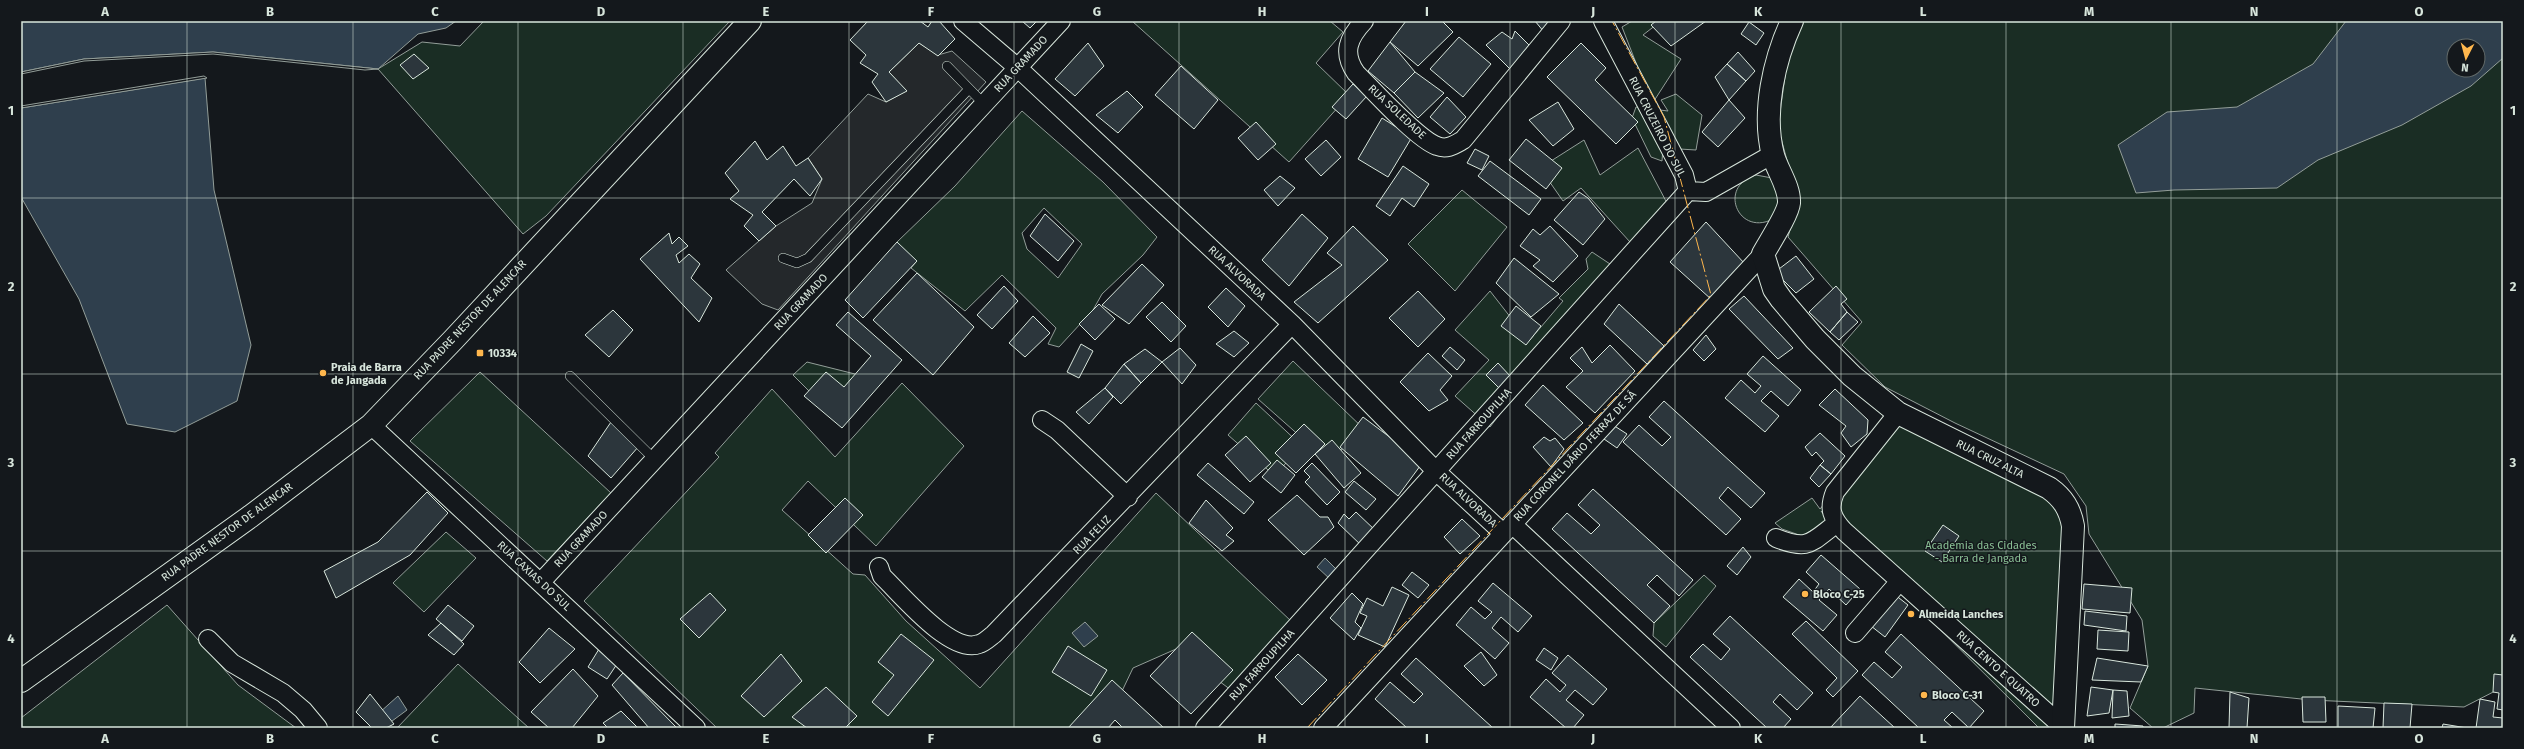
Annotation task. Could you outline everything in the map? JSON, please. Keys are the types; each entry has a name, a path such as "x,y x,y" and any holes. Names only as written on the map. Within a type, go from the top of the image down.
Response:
{"main road":[{"name":"RUA PADRE NESTOR DE ALENCAR","path":"21,681 251,516 371,425 453,340 750,21"},
{"path":"1762,254 1786,213 1789,203 1788,192 1773,154 1770,137 1770,104 1776,69 1792,21"},
{"name":"RUA CRUZ ALTA","path":"1762,254 1774,289 1797,319 1852,376 1898,413 2049,488 2060,495 2067,505 2073,526 2063,728"}],"street":[{"name":"RUA ALVORADA","path":"963,21 1018,68 1292,324 1436,471 1508,528 1731,728"},
{"name":"RUA GRAMADO","path":"541,582 1061,21"},
{"name":"RUA SOLEDADE","path":"1364,21 1350,39 1349,63 1356,73 1424,138 1438,146 1450,147 1463,140 1561,21"},
{"name":"RUA CRUZEIRO DO SUL","path":"1603,21 1684,175 1688,192 1706,192 1773,154"},
{"name":"RUA FARROUPILHA","path":"1205,728 1688,192"},
{"name":"RUA CORONEL DÁRIO FERRAZ DE SÁ","path":"1323,728 1762,254"},
{"name":"RUA FELIZ","path":"879,567 882,576 944,636 959,644 979,644 994,634 1128,497 1292,324"},
{"name":"RUA CENTO E QUATRO","path":"1898,413 1835,492 1831,503 1831,514 1837,523 2063,728"},
{"path":"1042,420 1057,430 1128,497"},
{"name":"RUA CAXIAS DO SUL","path":"371,425 696,728"},
{"path":"1776,538 1796,546 1809,544 1837,523"},
{"path":"1855,633 1900,581"},
{"path":"208,639 232,663 283,693 303,710 318,728"}],"lane":[{"path":"947,66 984,104"},
{"path":"783,258 797,263 808,258 968,89"},
{"path":"570,376 655,460"}],"green space":[{"path":"484,21 730,21 546,216 523,234 378,69 422,42 460,46"},
{"path":"1132,21 1330,21 1343,32 1316,63 1349,95 1289,162"},
{"path":"1632,21 1661,21 1643,35 1681,59 1652,104 1622,27"},
{"path":"1801,21 2503,21 2503,687 2464,707 2311,700 2195,688 2194,713 2163,728 2153,728 2130,708 2148,666 2142,620 2089,534 2086,506 2064,474 1955,423 1885,387 1842,345 1862,322 1788,237 1798,201 1778,127 1788,55"},
{"path":"1676,94 1702,115 1696,150 1663,148 1662,161 1651,157 1632,118 1636,107 1668,111 1661,100"},
{"path":"1022,111 1103,182 1157,237 1143,255 1102,294 1093,310 1059,347 1048,344 1056,328 1002,275 965,311 911,268 916,262 897,242 955,186","holes":["1044,208 1082,244 1058,278 1027,249 1022,233"]},
{"path":"1584,140 1600,175 1638,148 1668,205 1630,242 1581,188 1563,201 1540,168"},
{"path":"1756,175 1772,178 1782,190 1773,219 1761,223 1750,221 1742,216 1737,208 1735,199 1737,189 1744,181"},
{"path":"1462,190 1507,227 1455,291 1408,244"},
{"path":"1592,252 1613,266 1490,427 1455,396 1489,360 1455,330 1490,291 1529,341 1563,301 1559,298 1588,269 1586,259"},
{"path":"1293,361 1365,430 1328,461 1258,399"},
{"path":"807,362 859,375 840,403 816,398 793,375"},
{"path":"480,372 611,493 547,561 410,441"},
{"path":"902,383 964,446 876,546 808,481 782,510 853,574 865,575 906,621 980,688 1156,493 1292,622 1231,690 1176,649 1133,668 1106,728 717,728 584,601 719,457 715,453 772,389 835,457"},
{"path":"1256,403 1301,445 1275,476 1228,435"},
{"name":"Academia das Cidades - Barra de Jangada","path":"1898,415 2046,489 2068,515 2056,728 2039,728 1821,511 1828,521 1802,536 1782,529 1775,523 1812,498 1820,509"},
{"path":"446,532 476,558 424,612 393,583"},
{"path":"1704,575 1716,586 1666,647 1653,636 1654,623"},
{"path":"167,605 238,685 296,728 21,728 21,718"},
{"path":"458,664 529,728 397,728"}],"shaded area":[{"path":"919,43 938,55 952,51 986,82 778,310 762,304 726,270 776,226 812,203 822,179 808,158 868,94 886,102 906,91 889,72"}],"water":[{"path":"21,21 456,21 446,28 418,34 378,69 213,52 84,59 21,72"},
{"path":"2346,21 2503,21 2503,58 2486,73 2486,38 2446,38 2446,78 2480,78 2471,86 2402,125 2318,160 2277,188 2174,190 2136,193 2118,145 2167,112 2237,107 2313,64"},
{"path":"205,78 214,190 251,345 237,401 175,432 127,424 79,299 21,197 21,108"},
{"path":"1325,558 1339,572 1331,580 1317,567"},
{"path":"1085,622 1098,636 1084,647 1072,633"},
{"path":"398,696 407,710 388,724 379,713"}],"pier":[{"path":"213,52 378,69 365,70 213,54 84,61 21,74 21,72 84,59"},
{"path":"204,76 207,78 21,108 21,106"}],"building":[{"path":"868,21 920,21 928,27 932,21 939,21 955,39 938,56 919,43 889,72 907,91 886,102 872,82 878,74 860,63 866,55 850,40"},
{"path":"1022,21 1037,21 1030,28"},
{"path":"1406,21 1442,21 1453,32 1418,66 1390,42"},
{"path":"1535,21 1552,21 1544,32"},
{"path":"1656,21 1706,21 1671,46 1651,25"},
{"path":"1749,22 1764,33 1756,45 1741,34"},
{"path":"1515,31 1529,45 1511,70 1486,45 1502,32 1512,39"},
{"path":"1459,37 1491,64 1463,97 1430,69"},
{"path":"1390,42 1415,72 1394,93 1368,71"},
{"path":"1088,43 1104,66 1075,96 1055,79"},
{"path":"1581,43 1606,68 1595,80 1638,122 1616,144 1547,77"},
{"path":"1738,52 1755,71 1746,81 1727,64"},
{"path":"414,54 429,68 413,79 400,65"},
{"path":"1727,64 1746,81 1729,100 1715,77"},
{"path":"1181,66 1218,100 1194,129 1155,95"},
{"path":"1415,72 1444,93 1418,118 1394,93"},
{"path":"1353,84 1367,96 1346,119 1332,107"},
{"path":"1127,91 1143,107 1118,133 1096,115"},
{"path":"1447,97 1466,117 1450,134 1430,117"},
{"path":"1729,100 1745,118 1718,147 1702,132"},
{"path":"1558,102 1574,129 1553,146 1529,120"},
{"path":"1382,118 1412,137 1388,177 1358,159"},
{"path":"1256,122 1276,144 1258,160 1238,138"},
{"path":"1526,139 1562,168 1546,189 1509,160"},
{"path":"1326,140 1341,157 1321,176 1305,159"},
{"path":"755,141 767,160 783,146 796,166 808,158 822,179 810,196 794,179 762,212 776,226 759,241 744,226 753,215 730,199 739,191 725,173"},
{"path":"1475,149 1489,156 1482,170 1467,163"},
{"path":"1490,161 1541,199 1529,215 1478,176"},
{"path":"1403,166 1429,184 1414,207 1402,198 1390,216 1376,206"},
{"path":"1280,176 1295,188 1278,206 1264,190"},
{"path":"1579,192 1588,198 1605,219 1583,245 1554,220"},
{"path":"1045,214 1074,241 1058,261 1030,236"},
{"path":"1302,214 1328,238 1289,286 1262,260"},
{"path":"1706,222 1745,264 1712,300 1670,262"},
{"path":"1353,226 1388,260 1318,323 1294,302 1342,265 1327,253"},
{"path":"1550,226 1578,256 1553,282 1533,266 1540,260 1520,246 1533,229 1540,235"},
{"path":"669,233 672,244 679,237 688,246 676,255 679,263 689,254 700,264 691,278 712,298 699,322 640,259"},
{"path":"897,242 917,261 863,318 845,300"},
{"path":"1796,256 1814,279 1796,293 1775,272"},
{"path":"1514,258 1559,294 1531,317 1496,283"},
{"path":"1142,264 1164,285 1129,324 1102,305"},
{"path":"917,273 974,327 933,375 873,320"},
{"path":"1004,286 1018,301 992,329 977,315"},
{"path":"1836,286 1847,299 1841,304 1847,312 1830,332 1809,312"},
{"path":"1226,288 1245,306 1228,327 1208,307"},
{"path":"1418,291 1445,319 1418,347 1389,318"},
{"path":"1744,296 1793,348 1778,359 1729,309"},
{"path":"1162,302 1186,326 1171,342 1146,317"},
{"path":"1099,304 1115,319 1095,340 1079,324"},
{"path":"1619,304 1664,346 1647,364 1604,324"},
{"path":"1516,306 1541,326 1526,345 1501,326"},
{"path":"613,310 633,330 609,357 585,335"},
{"path":"848,312 902,360 842,428 804,396 826,372 844,387 871,356 836,325"},
{"path":"1847,312 1858,322 1839,340 1830,332"},
{"path":"1033,316 1050,333 1025,357 1009,343"},
{"path":"1234,331 1249,343 1234,357 1216,344"},
{"path":"1706,335 1716,349 1704,361 1693,350"},
{"path":"1081,344 1093,351 1079,378 1067,372"},
{"path":"1610,345 1635,371 1595,413 1566,387 1583,371 1570,358 1582,347 1592,363"},
{"path":"1450,347 1465,360 1457,370 1442,356"},
{"path":"1180,348 1196,365 1182,384 1162,362"},
{"path":"1145,349 1162,362 1141,383 1124,364"},
{"path":"1428,353 1452,376 1440,390 1448,400 1429,411 1400,382"},
{"path":"1763,356 1801,390 1788,406 1771,391 1761,401 1779,416 1765,432 1725,398 1741,380 1755,393 1761,386 1747,374"},
{"path":"1498,363 1511,377 1499,388 1486,375"},
{"path":"1124,364 1141,383 1121,404 1105,388"},
{"path":"1543,385 1583,423 1564,440 1525,405"},
{"path":"1105,388 1113,397 1089,424 1076,412"},
{"path":"1835,389 1868,420 1867,434 1851,447 1841,433 1846,426 1819,405"},
{"path":"1664,401 1765,493 1751,508 1728,487 1719,498 1741,519 1726,535 1623,442 1639,425 1662,446 1671,437 1649,417"},
{"path":"1363,417 1423,462 1398,496 1340,447"},
{"path":"611,422 639,446 611,478 588,456"},
{"path":"1304,424 1325,444 1296,473 1275,453"},
{"path":"1613,425 1627,434 1617,448 1604,439"},
{"path":"1820,433 1845,456 1831,474 1820,465 1824,461 1816,452 1812,456 1805,447"},
{"path":"1246,436 1271,463 1250,482 1225,455"},
{"path":"1544,437 1550,441 1555,438 1564,449 1551,467 1533,447"},
{"path":"1332,440 1361,473 1344,488 1315,454"},
{"path":"1277,460 1295,475 1281,493 1262,477"},
{"path":"1208,463 1254,502 1244,514 1197,475"},
{"path":"1312,463 1340,492 1327,505 1305,482 1310,477 1304,471"},
{"path":"1820,465 1831,474 1819,487 1810,478"},
{"path":"1354,481 1376,499 1366,510 1345,492"},
{"path":"1593,489 1693,580 1679,596 1657,575 1647,585 1670,606 1654,623 1552,529 1567,513 1591,534 1600,525 1578,505"},
{"path":"427,492 448,513 410,555 336,598 324,571 378,542"},
{"path":"1297,495 1320,517 1328,517 1334,527 1304,555 1268,520"},
{"path":"845,498 863,515 826,553 808,535"},
{"path":"1206,500 1233,528 1226,535 1234,541 1222,551 1189,523"},
{"path":"1356,512 1377,532 1363,547 1338,523 1344,514 1349,519"},
{"path":"1462,519 1480,536 1460,554 1444,537"},
{"path":"1943,525 1959,536 1942,562 1925,551"},
{"path":"1743,547 1751,557 1737,575 1727,566"},
{"name":"Bloco C-25","path":"1821,555 1860,589 1846,605 1829,589 1819,600 1837,615 1823,631 1783,597 1799,579 1813,592 1819,584 1806,572"},
{"path":"1412,572 1429,585 1418,598 1402,585"},
{"path":"1493,583 1532,616 1518,632 1501,617 1492,628 1509,643 1495,659 1456,625 1471,607 1485,619 1492,612 1478,601"},
{"path":"2084,584 2132,588 2130,613 2082,609"},
{"path":"1392,587 1409,595 1385,647 1358,635 1367,616 1360,613 1367,598 1383,606"},
{"path":"710,593 726,610 699,638 680,619"},
{"path":"1352,593 1363,604 1355,622 1361,628 1354,640 1330,618"},
{"path":"1894,594 1908,605 1885,637 1871,626"},
{"path":"448,605 474,626 462,641 436,619"},
{"path":"2085,611 2127,616 2126,631 2084,625"},
{"path":"1730,616 1813,693 1797,710 1780,694 1773,702 1791,719 1783,728 1767,728 1690,657 1703,644 1721,660 1730,649 1713,634"},
{"path":"1806,621 1858,671 1833,697 1826,690 1837,678 1792,634"},
{"path":"441,623 464,644 454,655 428,635"},
{"path":"549,628 575,649 540,683 519,662"},
{"path":"2098,630 2129,632 2128,651 2097,649"},
{"path":"1192,632 1233,670 1191,714 1150,676"},
{"path":"901,634 934,660 888,716 872,702 894,675 878,662"},
{"name":"Bloco C-31","path":"1901,634 1984,711 1969,728 1952,712 1944,720 1953,728 1919,728 1862,675 1874,662 1892,678 1902,667 1885,652"},
{"path":"1068,646 1107,670 1091,696 1052,672"},
{"path":"1544,648 1558,658 1551,670 1536,660"},
{"path":"599,649 619,661 607,679 588,667"},
{"path":"1481,652 1497,675 1484,686 1464,666"},
{"path":"781,654 802,681 764,717 741,696"},
{"path":"1298,654 1327,680 1302,705 1275,677"},
{"path":"1568,655 1607,689 1593,705 1575,690 1566,700 1584,715 1573,728 1566,728 1530,697 1546,679 1560,692 1566,685 1552,673"},
{"path":"1416,658 1493,728 1407,728 1375,699 1390,682 1414,703 1423,694 1401,674"},
{"path":"2097,658 2148,666 2141,682 2092,680"},
{"path":"573,669 598,696 572,728 549,728 531,712"},
{"path":"623,673 677,728 649,728 612,685"},
{"path":"2494,674 2503,675 2503,710 2497,709 2499,693 2493,692"},
{"path":"1112,680 1164,728 1123,728 1115,720 1108,728 1068,728"},
{"path":"826,687 857,716 845,728 807,728 792,717"},
{"path":"2091,687 2113,690 2109,713 2087,716"},
{"path":"2113,690 2127,691 2129,716 2112,718"},
{"path":"2230,692 2249,698 2247,728 2229,728"},
{"path":"370,694 394,724 386,728 372,728 356,712"},
{"path":"1860,696 1895,728 1830,728"},
{"path":"2302,697 2325,697 2326,722 2303,722"},
{"path":"2480,699 2495,702 2493,717 2503,718 2503,728 2476,728"},
{"path":"2384,703 2412,704 2410,728 2383,728"},
{"path":"2338,706 2375,708 2373,728 2338,728"},
{"path":"621,711 638,728 608,728 603,723"},
{"path":"2115,724 2143,726 2143,728 2115,728"},
{"path":"2443,724 2467,728 2442,728"}],"power":[{"path":"1307,728 1711,295 1664,117 1612,21"}],"place":[{"name":"10334","path":"480,353"},
{"name":"Praia de Barra de Jangada","path":"323,373"},
{"name":"Bloco C-25","path":"1805,594"},
{"name":"Almeida Lanches","path":"1911,614"},
{"name":"Bloco C-31","path":"1924,695"}]}
